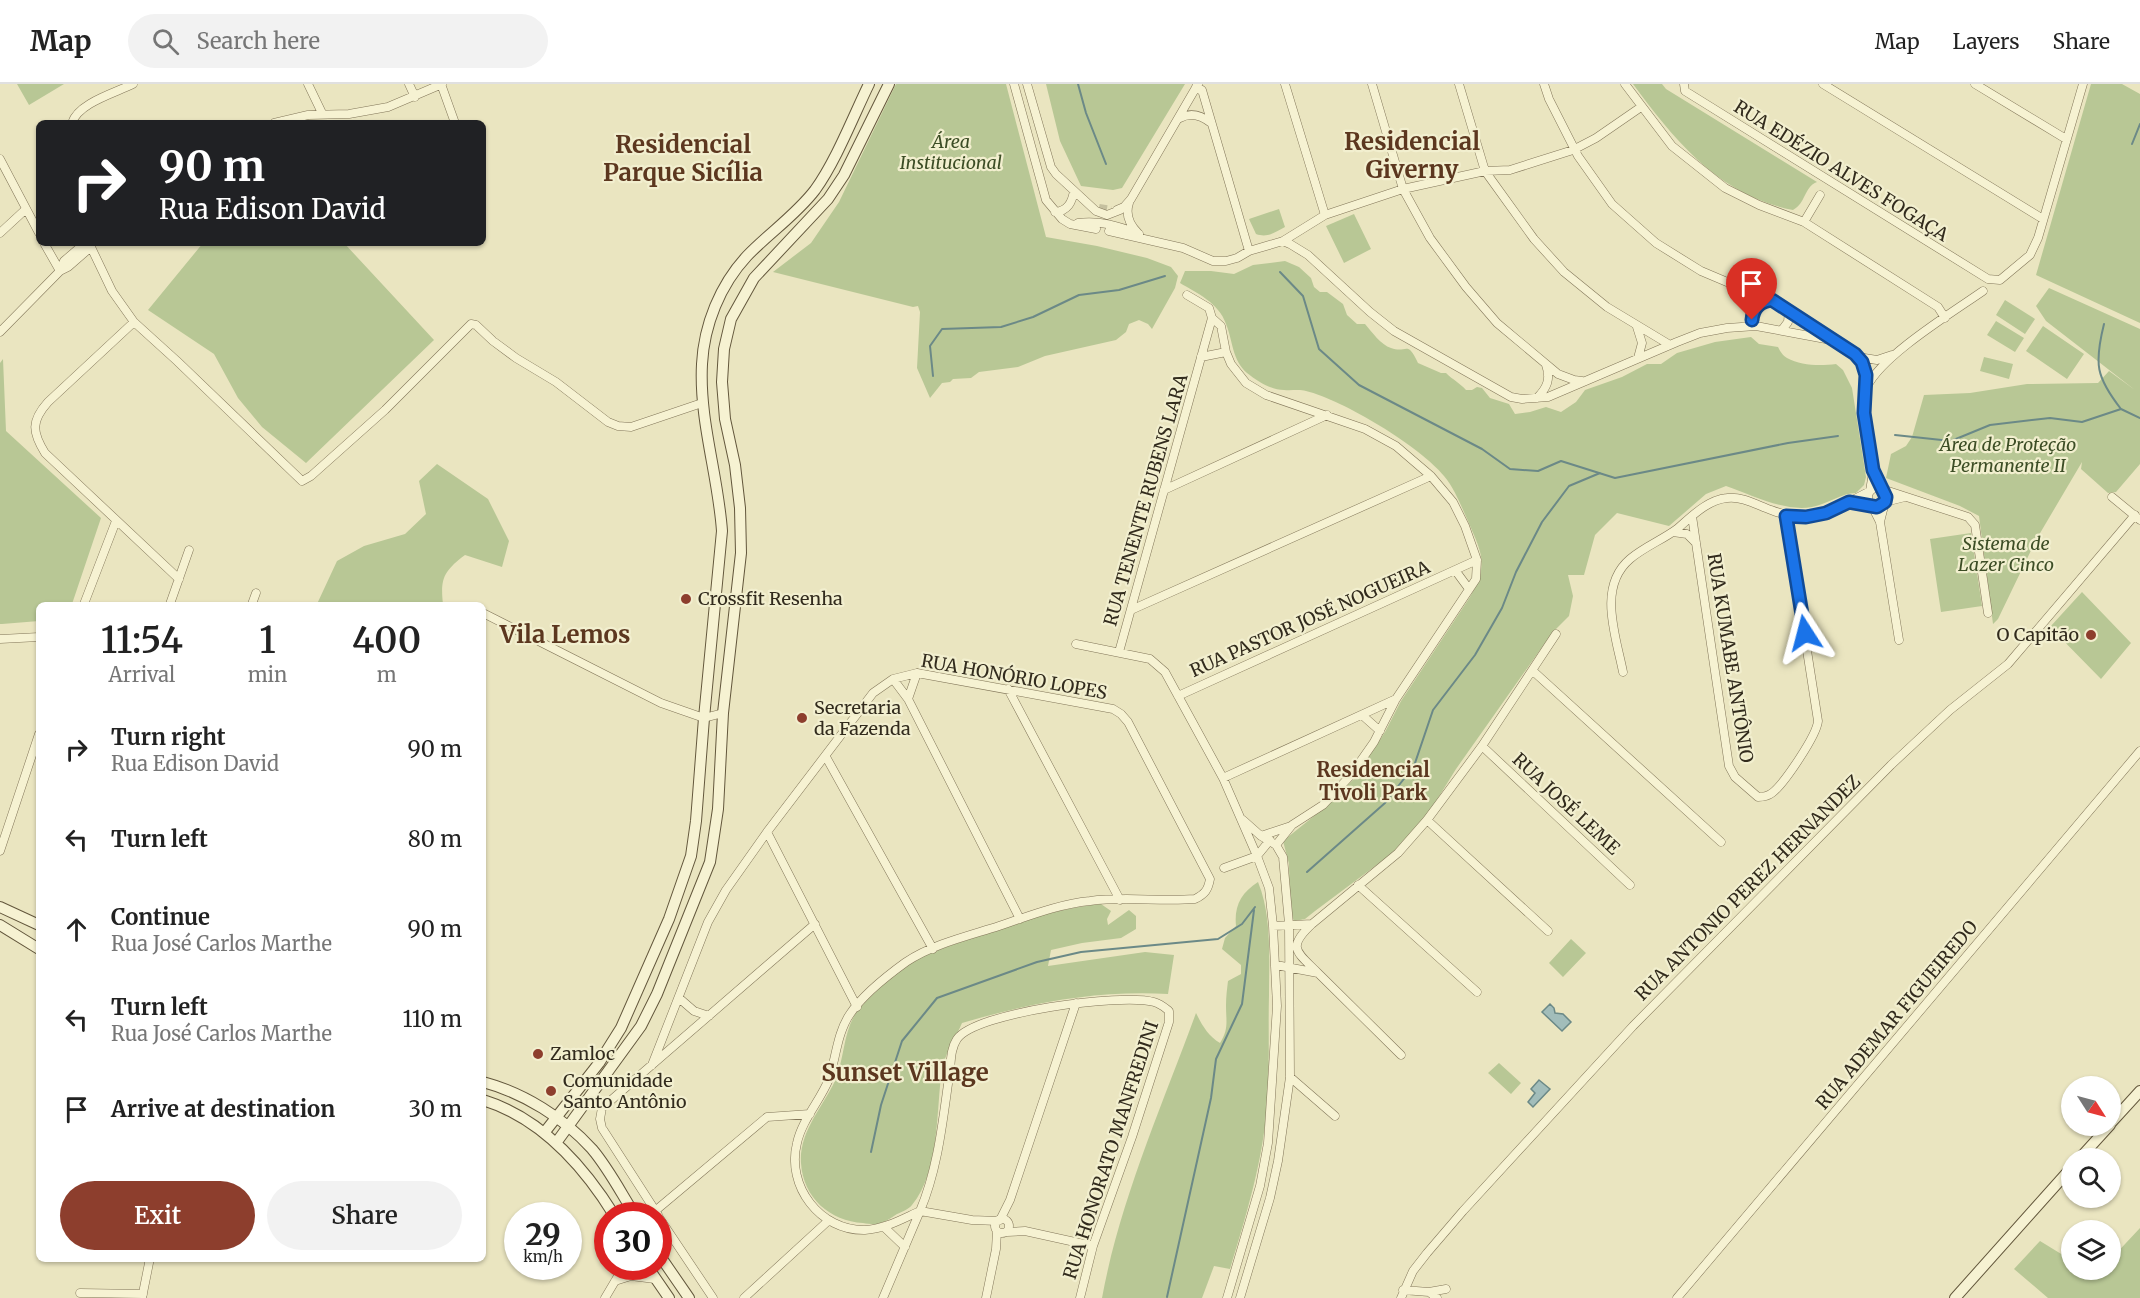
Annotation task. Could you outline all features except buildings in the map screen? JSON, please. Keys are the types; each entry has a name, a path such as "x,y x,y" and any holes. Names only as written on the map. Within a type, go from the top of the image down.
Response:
{"main road":[{"path":"544,1133 599,1063 621,1028 677,898 691,856 722,531 719,497 702,403 702,363 711,316 733,274 746,257 798,209 816,189 869,84"},
{"path":"556,1143 641,1026 657,994 710,862 718,809 723,713 741,553 740,508 735,465 725,419 722,382 724,349 731,319 754,278 828,199 844,175 889,84"},
{"path":"705,424 725,419"},
{"path":"0,907 36,924"},
{"path":"0,925 36,947"},
{"path":"486,1083 509,1091 556,1117 591,1149 605,1166 627,1202"},
{"path":"2121,1112 2140,1091"},
{"path":"486,1101 519,1115 556,1143 597,1189 606,1202"},
{"path":"585,1106 581,1123 591,1149"},
{"path":"2089,1148 2099,1136"},
{"path":"1954,1298 2061,1179"},
{"path":"672,1273 689,1298"},
{"path":"656,1280 669,1298"}],"street":[{"path":"73,120 83,107 134,84"},
{"path":"308,84 322,113"},
{"path":"409,84 415,97"},
{"path":"299,120 322,113 366,112 388,107 442,84 454,120"},
{"path":"1014,84 1044,195 1055,212 1070,224 1096,229"},
{"path":"1027,84 1051,167 1096,211 1104,215 1114,214 1131,199 1197,85 1202,90 1249,251"},
{"path":"1285,84 1325,214"},
{"path":"1372,84 1403,189 1430,238 1497,324 1566,378 1584,381"},
{"path":"1458,84 1485,171 1534,239 1564,272 1607,307 1670,345"},
{"path":"1544,84 1573,150 1611,204 1656,243 1701,271 1772,300 1858,357 1870,374 1876,372"},
{"path":"1624,84 1672,146 1725,188 1759,205 1804,222 1938,307 1945,318"},
{"name":"RUA EDÉZIO ALVES FOGAÇA","path":"1684,84 1685,92 1988,279 2000,280 2031,255 2043,219"},
{"path":"1823,84 2043,219 2083,84"},
{"path":"1975,84 2066,140"},
{"path":"1110,231 1183,248 1213,261 1226,261 1282,241 1325,214 1403,189 1485,171 1510,170 1573,150 1596,138 1641,107"},
{"path":"1178,119 1188,114 1211,123"},
{"path":"0,159 36,227"},
{"path":"1055,212 1067,208 1071,203 1074,190"},
{"path":"1804,222 1820,195"},
{"path":"1131,199 1128,215 1132,226 1138,233"},
{"path":"1089,203 1099,208"},
{"path":"1111,210 1122,208"},
{"path":"0,233 26,209"},
{"path":"1070,224 1103,223 1138,233 1160,243"},
{"path":"778,228 790,241"},
{"path":"1282,241 1290,243 1308,255 1394,331 1511,397 1522,399 1548,397 1700,333 1756,326 1832,340"},
{"path":"46,246 60,270"},
{"path":"0,333 60,270 68,267 86,246"},
{"path":"89,246 112,291 134,322 302,481 311,476 377,417 471,324 476,325 516,358 556,382 608,422 618,426 631,427 702,403"},
{"path":"1865,391 1876,372 1895,354 1983,291"},
{"path":"1186,295 1209,308 1212,318 1221,326 1226,352 1246,383 1266,395 1365,429 1396,446 1431,476 1453,502 1477,560 1476,579 1396,699 1380,731 1352,776 1323,805 1292,825 1257,856 1224,868"},
{"path":"1756,326 1752,320 1758,305 1772,300"},
{"path":"1782,330 1788,322 1789,310"},
{"name":"RUA TENENTE RUBENS LARA","path":"1119,652 1212,318"},
{"path":"134,322 39,412 35,425 36,438 45,453 179,579"},
{"path":"1636,326 1641,333 1642,342 1638,358"},
{"name":"RUA TENENTE RUBENS LARA","path":"1201,357 1226,352"},
{"path":"1858,357 1876,360 1895,354"},
{"path":"1537,398 1548,381 1549,374 1544,363"},
{"path":"1866,369 1864,413 1873,470 1886,494 1880,522"},
{"path":"1164,490 1327,415"},
{"path":"1873,470 1868,498 1880,522 1899,640"},
{"path":"1131,610 1431,476"},
{"path":"1623,672 1611,601 1617,574 1630,559 1692,516 1716,500 1728,498 1750,502 1786,516 1806,517 1826,513 1876,488 1968,517 1976,525 1988,613"},
{"path":"1849,502 1871,504 1877,507 1885,502 1905,497"},
{"path":"2112,497 2137,518"},
{"name":"RUA KUMABE ANTÔNIO","path":"1692,516 1729,766 1735,777 1755,796 1763,797 1779,787 1815,734 1818,721 1786,516"},
{"name":"RUA ANTONIO PEREZ HERNANDEZ","path":"1402,1294 1420,1262 1463,1211 1633,1026 1891,765 1950,710 2008,664 2137,518"},
{"path":"85,602 116,521"},
{"name":"RUA KUMABE ANTÔNIO","path":"1672,532 1679,531 1687,534 1697,544"},
{"path":"171,602 189,550"},
{"name":"RUA PASTOR JOSÉ NOGUEIRA","path":"1178,696 1477,560"},
{"name":"RUA PASTOR JOSÉ NOGUEIRA","path":"1455,570 1469,589"},
{"path":"253,602 256,593"},
{"path":"486,615 661,703 704,718 723,713"},
{"path":"1401,1055 1298,951 1296,946 1298,939 1312,924 1398,853 1427,820 1482,746 1556,634"},
{"path":"0,639 36,637"},
{"path":"1076,644 1150,659 1165,672 1223,778 1269,888 1276,965 1276,1017 1268,1143 1260,1186 1241,1257 1227,1298"},
{"path":"1533,671 1721,842"},
{"path":"909,699 917,673"},
{"name":"RUA HONÓRIO LOPES","path":"893,679 917,673 1113,709 1121,714 1128,722 1210,879 1208,890 1195,899 1120,900"},
{"path":"652,1065 708,922 726,890 767,832 873,693 893,679 909,699 1020,919"},
{"path":"1008,689 1120,900 1093,900 1065,905 948,942 907,961 876,987 849,1015 841,1033 824,1092 801,1130 796,1145 795,1166 801,1189 813,1208 828,1221 842,1227 863,1230 884,1227 920,1211 1093,1246"},
{"path":"1223,778 1396,699"},
{"path":"1362,715 1380,731"},
{"path":"0,851 36,743"},
{"name":"RUA JOSÉ LEME","path":"1482,746 1630,885"},
{"name":"RUA ADEMAR FIGUEIREDO","path":"1677,1298 2140,751"},
{"path":"826,757 933,950"},
{"path":"1240,816 1262,836 1273,842 1283,857 1289,924 1290,1077 1278,1161 1270,1198 1240,1298"},
{"path":"1427,820 1548,931"},
{"path":"1262,836 1292,825"},
{"path":"767,832 857,1006"},
{"path":"1358,885 1478,992"},
{"path":"649,1202 602,1128 600,1119 602,1108 815,924"},
{"path":"1273,926 1312,924"},
{"path":"1276,965 1318,973"},
{"path":"679,998 694,1011 709,1016"},
{"name":"RUA HONORATO MANFREDINI","path":"1077,1003 1151,1001 1162,1005 1169,1011 1169,1022 1132,1137 1093,1246 1080,1298"},
{"path":"883,1298 929,1189 934,1170 951,1053 958,1037 976,1026 1002,1017 1077,1003 1010,1200 986,1298"},
{"path":"1290,1077 1335,1116"},
{"path":"671,1202 767,1117 810,1114"},
{"path":"744,1298 828,1221"},
{"path":"884,1227 905,1246"},
{"path":"672,1236 713,1298"},
{"path":"80,1293 142,1296 149,1262"},
{"path":"605,1298 615,1281 618,1280"},
{"path":"1402,1294 1446,1289"},
{"path":"1429,1292 1437,1298"}],"green space":[{"path":"17,84 64,84 29,105"},
{"name":"Área Institucional","path":"896,84 1006,84 1046,237 1147,258 1171,267 1178,276 1175,288 1152,329 1148,324 1139,320 1129,324 1126,332 1116,340 1045,356 1018,367 979,372 971,378 953,379 942,383 930,398 917,368 920,312 918,306 913,307 773,272 811,243 839,202"},
{"path":"1046,84 1185,84 1122,188 1113,190 1081,186 1060,141"},
{"path":"1633,84 1662,84 1666,89 1817,182 1793,210 1767,203 1743,192 1721,179 1701,163 1665,126"},
{"path":"2091,84 2122,84 2140,94 2140,323 2036,275"},
{"path":"1279,209 1285,227 1267,235 1256,234 1249,219"},
{"path":"1354,214 1371,249 1344,263 1326,226"},
{"path":"201,246 347,246 434,340 306,463 262,427 238,398 214,354 148,310"},
{"path":"1285,261 1299,267 1311,278 1314,287 1320,292 1327,292 1343,304 1347,315 1357,324 1365,324 1384,344 1396,349 1409,349 1418,363 1446,373 1466,390 1482,388 1490,398 1509,404 1515,414 1546,407 1561,412 1576,402 1585,390 1622,377 1647,364 1661,364 1677,353 1715,342 1751,337 1759,344 1778,347 1786,357 1798,363 1836,364 1843,370 1852,388 1866,477 1864,485 1856,493 1812,507 1779,505 1726,486 1706,494 1669,526 1617,513 1595,535 1584,575 1568,575 1573,596 1569,616 1552,633 1456,769 1430,811 1394,852 1305,919 1295,921 1290,916 1289,864 1283,841 1324,808 1355,778 1385,732 1401,701 1470,597 1480,576 1481,559 1477,542 1455,492 1433,464 1380,426 1340,404 1306,391 1274,388 1251,376 1238,362 1226,324 1218,310 1207,299 1180,283 1185,271 1234,274 1253,265"},
{"name":"Área de Proteção Permanente II","path":"2049,288 2140,329 2140,464 2116,492 2108,493 2081,469 2082,462 2036,540 1998,619 1993,624 1979,516 1960,506 1886,478 1891,454 1906,446 1912,437 1924,395 1970,393 2027,384 2098,383 2109,371 2135,390 2046,321 2036,306"},
{"path":"2005,300 2035,319 2025,334 1996,315"},
{"path":"1996,321 2024,338 2015,352 1987,335"},
{"path":"2043,326 2084,354 2067,379 2026,351"},
{"path":"1984,357 2013,364 2009,379 1980,371"},
{"path":"3,359 6,431 101,518 73,602 36,602 36,621 0,624 0,363"},
{"path":"437,464 488,499 509,541 502,567 465,555 452,566 445,576 442,588 443,602 318,602 337,561 364,546 405,534 426,514 419,481"},
{"path":"1971,533 1982,606 1941,612 1930,539"},
{"name":"O Capitão","path":"2082,592 2131,643 2101,679 2050,627"},
{"path":"1258,882 1266,909 1269,938 1267,1105 1258,1168 1230,1269 1214,1266 1202,1298 1102,1298 1131,1189 1196,1013 1206,1030 1220,1043 1225,1033 1228,981 1241,974 1241,965 1222,949 1225,938 1236,926 1236,912 1243,895"},
{"path":"1101,904 1111,911 1107,919 1108,925 1129,910 1136,916 1136,929 1121,938 1051,950 1048,966 1145,952 1174,955 1168,994 1115,994 1063,999 1012,1009 962,1023 943,1063 932,1158 928,1175 912,1205 885,1221 875,1224 840,1218 820,1205 807,1187 803,1176 801,1152 807,1131 835,1081 850,1024 865,1003 905,967 935,951 1039,916"},
{"path":"1571,939 1586,953 1563,977 1549,963"},
{"path":"1499,1063 1521,1083 1511,1094 1488,1073"},
{"path":"2140,1228 2140,1298 2048,1298 2014,1269 2040,1241 2061,1254 2061,1280 2121,1280 2121,1248"}],"water":[{"path":"1550,1004 1555,1013 1563,1014 1571,1022 1562,1031 1542,1012"},
{"path":"1539,1080 1550,1089 1533,1107 1528,1102 1535,1093 1531,1089"}],"waterway":[{"path":"1078,84 1086,113 1106,164"},
{"path":"2132,144 2140,124"},
{"path":"1280,272 1303,296 1319,349 1359,385 1482,449 1510,469 1538,471 1561,461 1615,478 1788,443 1838,436"},
{"path":"933,376 930,346 942,329 1001,327 1033,317 1079,295 1119,290 1165,276"},
{"path":"2104,324 2099,350 2099,370 2106,388 2121,409"},
{"path":"1895,435 1951,441 1990,425 2050,418 2082,422 2121,409 2140,418"},
{"path":"1307,872 1385,803 1414,766 1433,710 1475,655 1502,608 1516,572 1542,522 1569,486 1600,473"},
{"path":"871,1152 881,1105 902,1041 937,998 1037,962 1081,952 1218,939 1242,924 1255,907"},
{"path":"1167,1297 1211,1098 1216,1059 1242,1004 1254,910"}],"tunnel":[{"path":"1099,208 1111,210"}],"place":[{"name":"Crossfit Resenha","path":"686,599"},
{"name":"O Capitão","path":"2091,635"},
{"name":"Secretaria da Fazenda","path":"802,718"},
{"name":"Zamloc","path":"538,1054"},
{"name":"Comunidade Santo Antônio","path":"551,1091"}],"district":[{"name":"Residencial Giverny","path":"1412,156"},
{"name":"Residencial Parque Sicília","path":"683,159"},
{"name":"Vila Lemos","path":"565,635"},
{"name":"Residencial Tivoli Park","path":"1373,782"},
{"name":"Sunset Village","path":"905,1073"}],"route":[{"path":"1752,320 1760,303 1772,300 1855,354 1866,369 1865,423 1873,470 1886,494 1886,500 1883,505 1877,507 1871,504 1849,502 1826,513 1806,517 1786,516 1805,633"}],"park label":[{"name":"Sistema de Lazer Cinco","path":"2006,554"}]}
